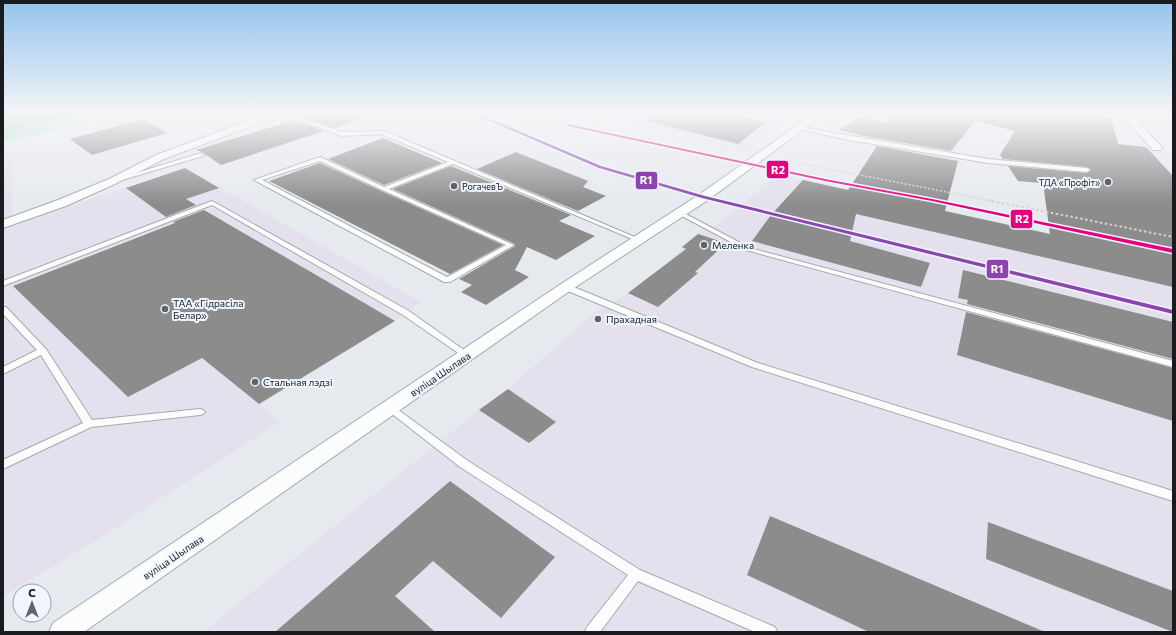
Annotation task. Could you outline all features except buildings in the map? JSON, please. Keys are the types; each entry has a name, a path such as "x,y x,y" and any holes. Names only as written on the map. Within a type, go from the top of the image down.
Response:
{"street":[{"path":"3,224 62,203 113,181 160,157 193,145"},
{"name":"вуліца Шылава","path":"62,632 566,287 680,213 777,145"},
{"path":"1154,145 1157,148"}],"lane":[{"path":"412,145 638,240"},
{"path":"889,145 988,161 1087,170"},
{"path":"113,181 201,155"},
{"path":"384,189 511,245 447,280 257,180 320,159 384,189 453,162"},
{"path":"3,284 212,203 406,313 467,355"},
{"path":"680,213 748,249 1173,364"},
{"path":"566,287 755,365 1173,496"},
{"path":"3,309 43,352 89,424"},
{"path":"3,371 43,352"},
{"path":"390,408 464,464 636,574 770,632"},
{"path":"3,465 89,424 200,412"},
{"path":"592,632 636,574"}],"path":[{"path":"711,145 760,156 1173,237"}],"shaded area":[{"path":"722,145 753,145 745,150"},
{"path":"3,148 12,159 12,216 3,218"},
{"name":"ТАА «Гідрасіла Белар»","path":"185,168 420,302 395,321 260,404 279,422 92,543 25,583 12,583 12,591 3,596 3,229"},
{"path":"777,175 1173,260 1173,632 203,632 479,410 508,389 597,311 628,293 669,262 682,247 707,225 716,226"}],"transit line":[{"name":"R1","path":"548,145 600,167 704,197 1173,312"},
{"name":"R2","path":"660,145 1173,251"}],"place":[{"name":"ТДА «Профіт»","path":"1108,182"},
{"name":"РогачевЪ","path":"454,186"},
{"name":"Меленка","path":"704,245"},
{"name":"ТАА «Гідрасіла Белар»","path":"165,309"},
{"name":"Прахадная","path":"598,319"},
{"name":"Стальная лэдзі","path":"255,382"}]}
